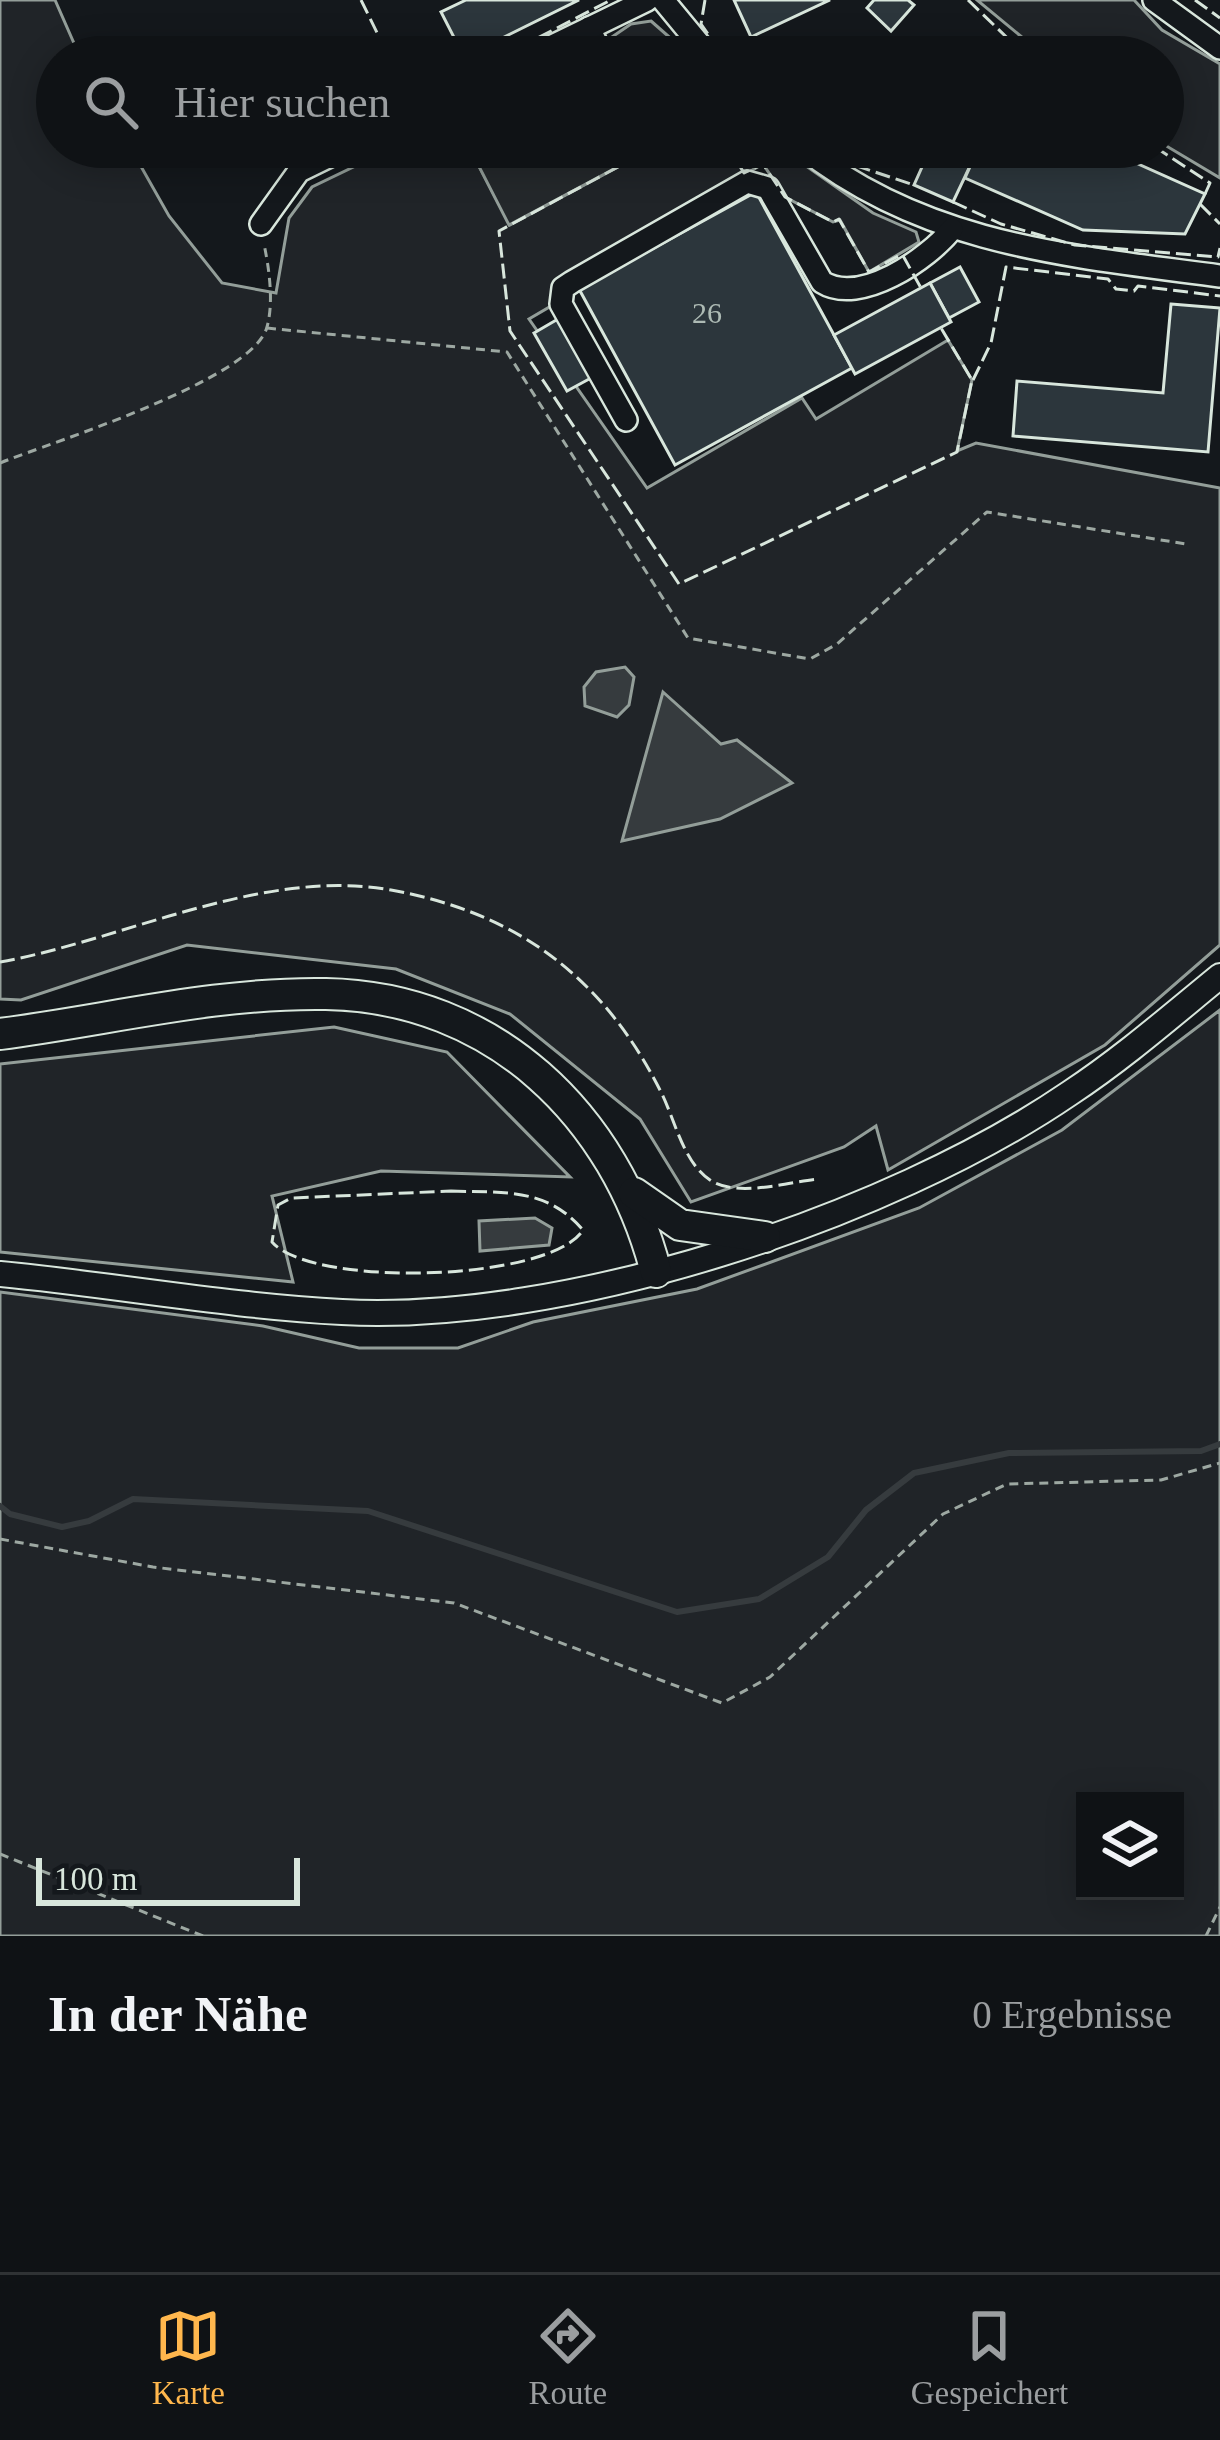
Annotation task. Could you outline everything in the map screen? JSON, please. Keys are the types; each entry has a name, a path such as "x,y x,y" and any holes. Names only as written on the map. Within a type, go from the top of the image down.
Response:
{"highway":[{"path":"0,1034 266,995 329,994 411,1006 482,1036 551,1084 592,1131 629,1190 656,1272"},
{"path":"629,1190 680,1225 766,1237"}],"main road":[{"path":"0,1274 344,1312 472,1308 656,1272 894,1190 1013,1128 1070,1094 1220,976"}],"street":[{"path":"573,36 647,0"},
{"path":"663,0 693,36"},
{"path":"1154,0 1220,48"},
{"path":"589,28 593,36"},
{"path":"261,224 305,168"},
{"path":"835,168 898,209 952,229 1074,259 1219,275"},
{"path":"626,420 561,304 563,288 572,282 747,182 768,188 822,282 835,290 853,290 908,266 934,251 952,229"}],"path":[{"path":"0,463 183,393 247,352 267,328 269,271 261,224"},
{"path":"267,328 507,352 688,638 810,659 837,644 987,512 1186,544"},
{"path":"0,1539 153,1567 454,1603 722,1703 770,1677 943,1514 1007,1484 1161,1480 1220,1463"},
{"path":"0,1855 202,1936"},
{"path":"1206,1936 1220,1907"}],"shaded area":[{"path":"0,0 55,0 71,36 36,36 36,168 142,168 169,216 222,283 276,293 289,218 312,187 351,168 480,168 510,225 616,168 756,168 559,280 552,289 551,306 529,319 647,488 802,398 816,419 948,340 972,380 957,451 976,443 1220,488 1220,945 1105,1045 888,1170 876,1126 844,1147 691,1202 640,1119 510,1014 396,969 187,945 21,1000 0,999"},
{"path":"977,0 1134,0 1172,36 1021,36"},
{"path":"651,21 668,36 613,36 631,24"},
{"path":"1184,43 1220,64 1220,178 1184,157"},
{"path":"480,168 616,168 509,225"},
{"path":"766,168 809,168 873,213 916,232 919,242 869,272 840,220 833,222 785,197"},
{"path":"625,667 634,677 629,705 617,717 585,706 584,687 596,672"},
{"path":"663,692 721,744 737,740 792,783 720,819 622,841"},
{"path":"1220,1010 1220,1936 0,1936 0,1292 263,1326 359,1348 458,1348 533,1322 697,1289 919,1208 1062,1130"},
{"path":"334,1027 447,1052 570,1177 381,1171 272,1196 293,1282 0,1252 0,1064"},
{"path":"535,1218 552,1228 549,1245 480,1251 479,1221"}],"building":[{"path":"466,0 579,0 506,36 453,36 441,12"},
{"path":"734,0 830,0 753,36"},
{"path":"874,0 908,0 914,5 891,31 867,8"},
{"path":"922,168 969,168 953,202 914,185"},
{"path":"970,168 1147,168 1205,194 1185,234 1083,230 965,178"},
{"path":"756,192 852,368 675,465 579,289"},
{"path":"960,267 979,302 949,318 930,283"},
{"path":"930,283 951,322 855,374 834,335"},
{"path":"1171,304 1220,308 1208,452 1013,436 1017,381 1163,393"},
{"path":"558,319 591,378 567,391 534,333"}],"waterway":[{"path":"0,1506 10,1514 62,1527 89,1521 133,1499 368,1511 677,1612 759,1599 828,1557 866,1510 914,1473 1009,1453 1201,1451 1220,1444"}],"fence":[{"path":"361,0 379,36"},
{"path":"542,36 611,0"},
{"path":"705,0 701,24 709,36"},
{"path":"968,0 1005,36"},
{"path":"1195,0 1220,18"},
{"path":"1184,166 1210,183 1205,194"},
{"path":"616,168 499,231 510,331 679,584 957,452 972,380 941,328"},
{"path":"741,168 744,173 755,168"},
{"path":"766,168 785,197 833,222 839,219 869,272 902,254 921,288"},
{"path":"863,168 914,185"},
{"path":"953,202 1001,224 1075,245 1218,257 1220,248"},
{"path":"1200,204 1220,224"},
{"path":"973,380 991,343 1006,267 1108,279 1116,289 1134,291 1138,286 1220,296"},
{"path":"0,962 194,909 293,888 391,890 437,901 518,934 585,985 639,1053 687,1152 710,1180 748,1188 818,1179"},
{"path":"451,1191 539,1199 583,1230 562,1247 526,1260 430,1273 333,1267 295,1257 272,1242 278,1205 291,1198 451,1191"}]}
